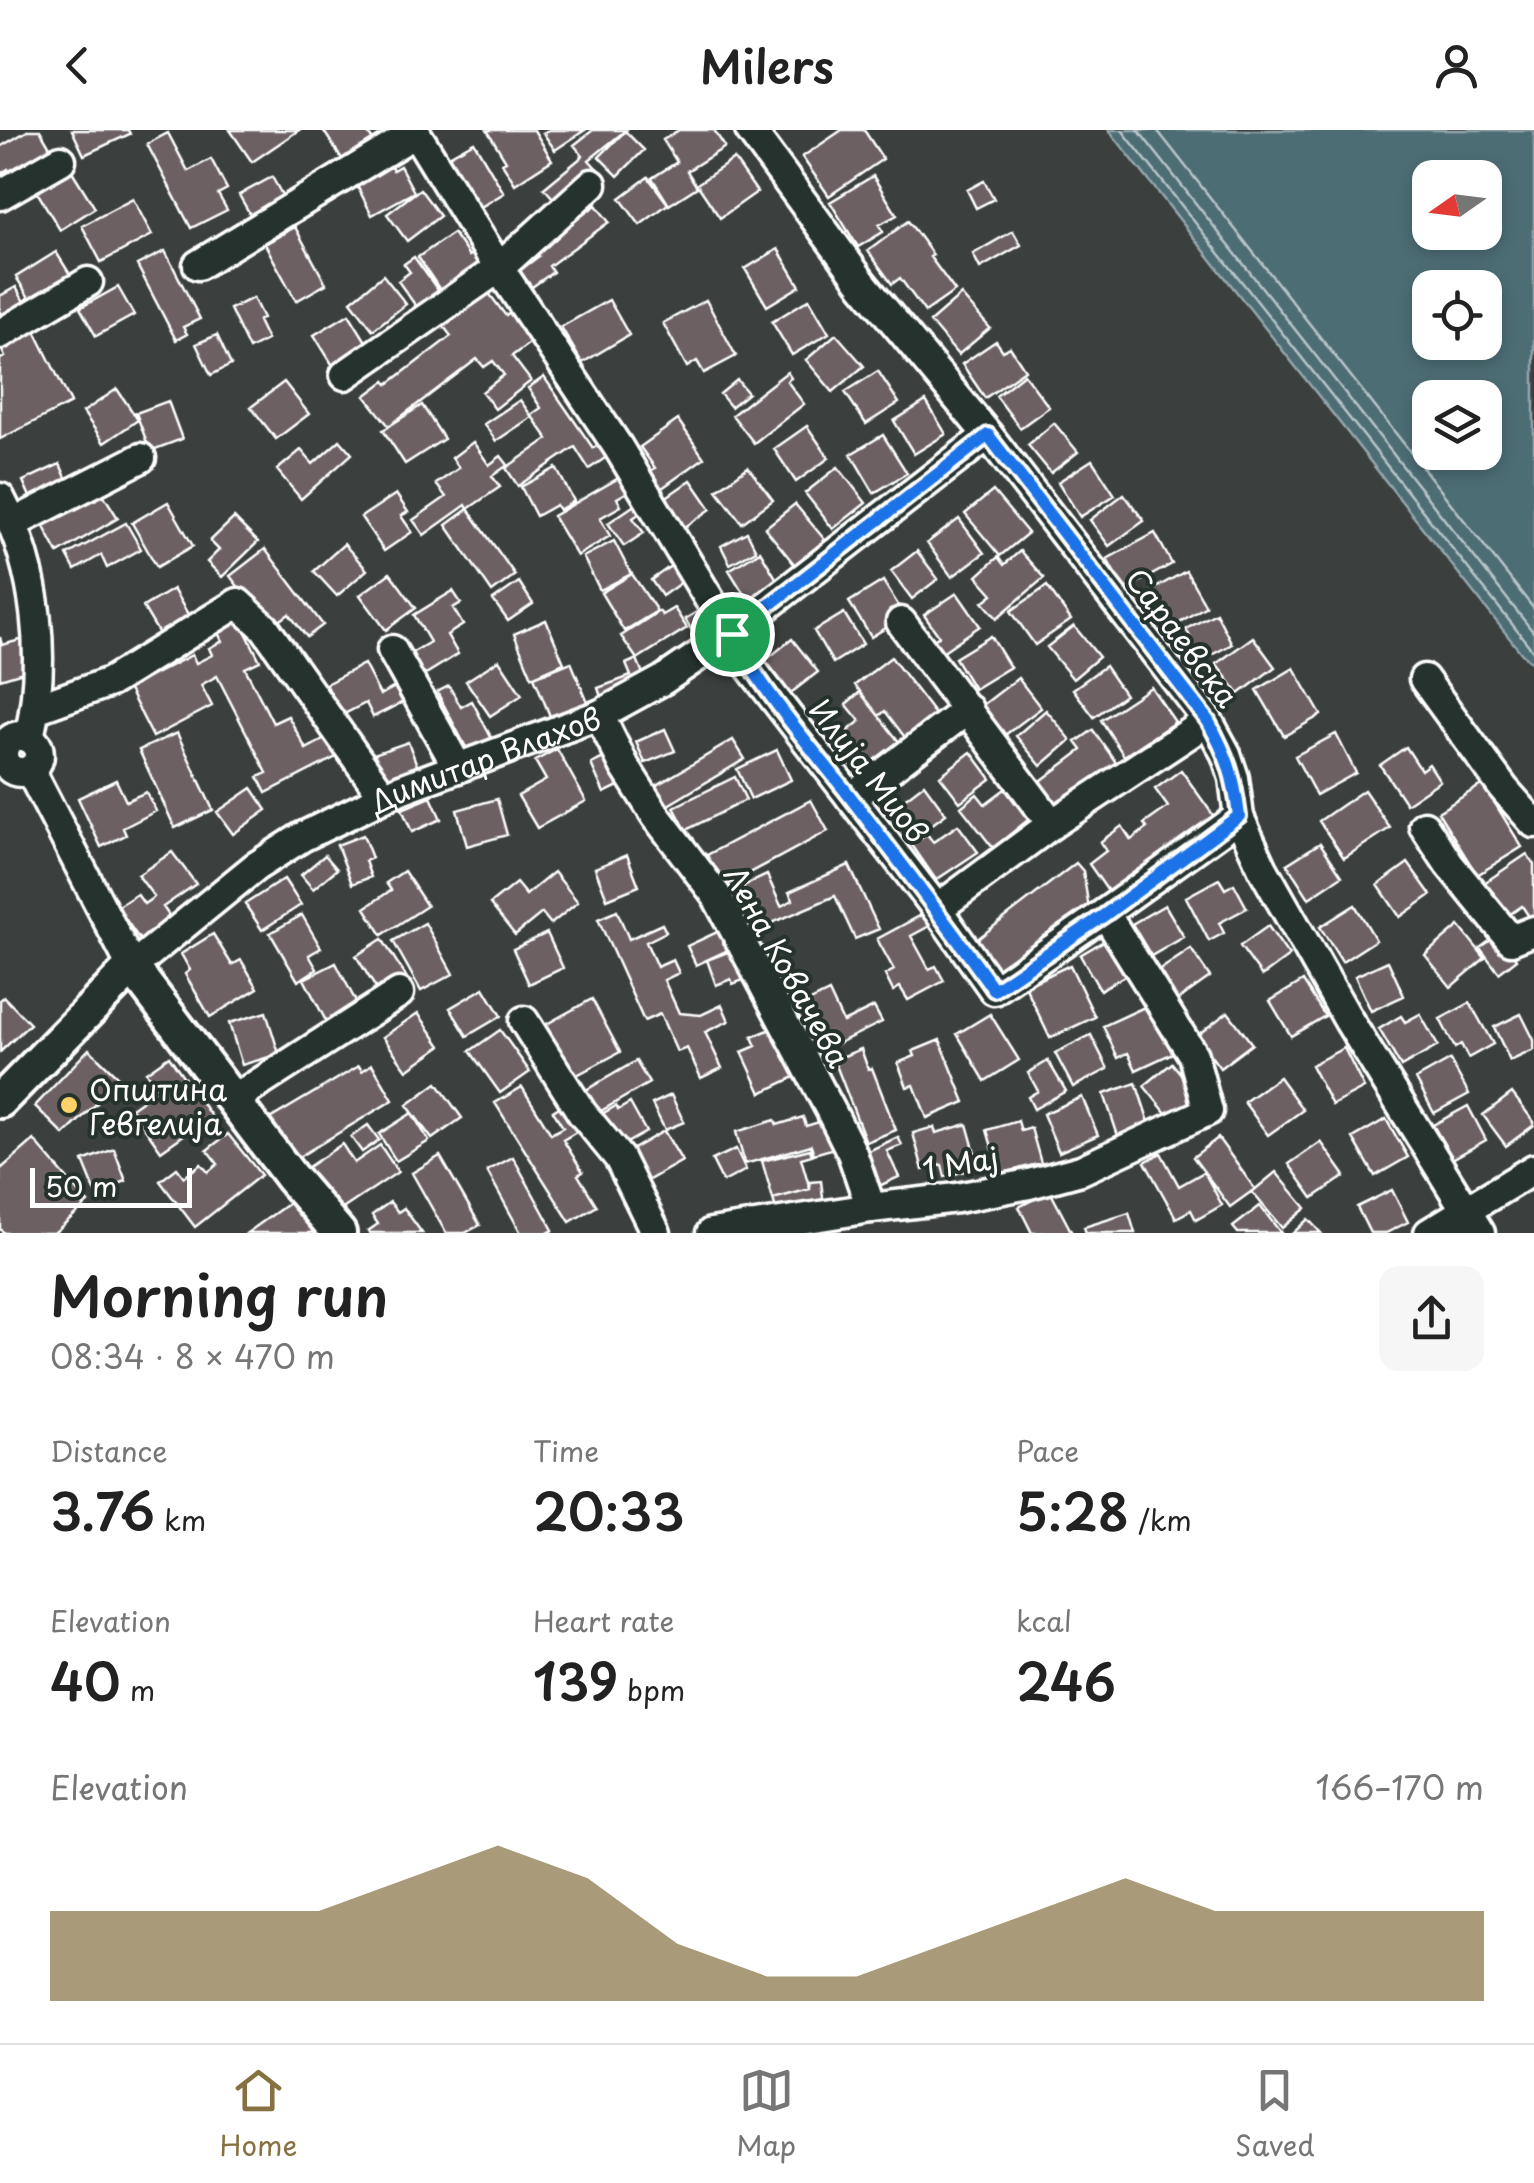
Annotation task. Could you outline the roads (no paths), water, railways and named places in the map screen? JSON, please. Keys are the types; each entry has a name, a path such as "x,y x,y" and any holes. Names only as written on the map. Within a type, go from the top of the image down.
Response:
{"main road":[{"path":"132,967 300,1188 339,1233"},
{"name":"Димитар Влахов","path":"0,1100 132,967"}],"street":[{"name":"Сараевска","path":"750,130 863,284 988,435 1208,721 1226,754 1239,816 1263,869 1472,1221"},
{"path":"198,266 414,132"},
{"name":"Илија Миов","path":"414,132 618,447 750,666 937,909 994,990 1239,816"},
{"path":"0,195 61,160"},
{"path":"345,375 499,268 592,184"},
{"path":"0,334 88,282"},
{"name":"Димитар Влахов","path":"132,967 255,867 302,836 384,797 599,714 663,680 732,634 988,435"},
{"path":"14,523 141,458"},
{"path":"0,498 14,523 32,589 38,650 35,709 3,757 8,767 18,772 30,770 132,967"},
{"path":"35,709 110,682 238,603 265,628 384,797"},
{"path":"901,622 1052,824"},
{"path":"392,650 458,768"},
{"path":"1424,679 1504,789 1534,823"},
{"path":"850,798 968,710"},
{"name":"Лена Ковачева","path":"599,714 625,767 656,816 716,896 852,1153 871,1208"},
{"path":"937,909 1052,824 1208,721"},
{"path":"1424,826 1448,864 1512,940 1534,931"},
{"name":"1 Мај","path":"711,1233 1029,1184 1081,1170 1208,1112 1193,1055 1106,914"},
{"path":"234,1100 399,994"},
{"path":"524,1022 582,1113 620,1158 656,1233"},
{"path":"1430,1233 1472,1221 1534,1169"}],"water":[{"path":"1109,130 1534,130 1534,665 1522,654"}],"place":[{"name":"Општина Гевгелија","path":"69,1105"}]}
